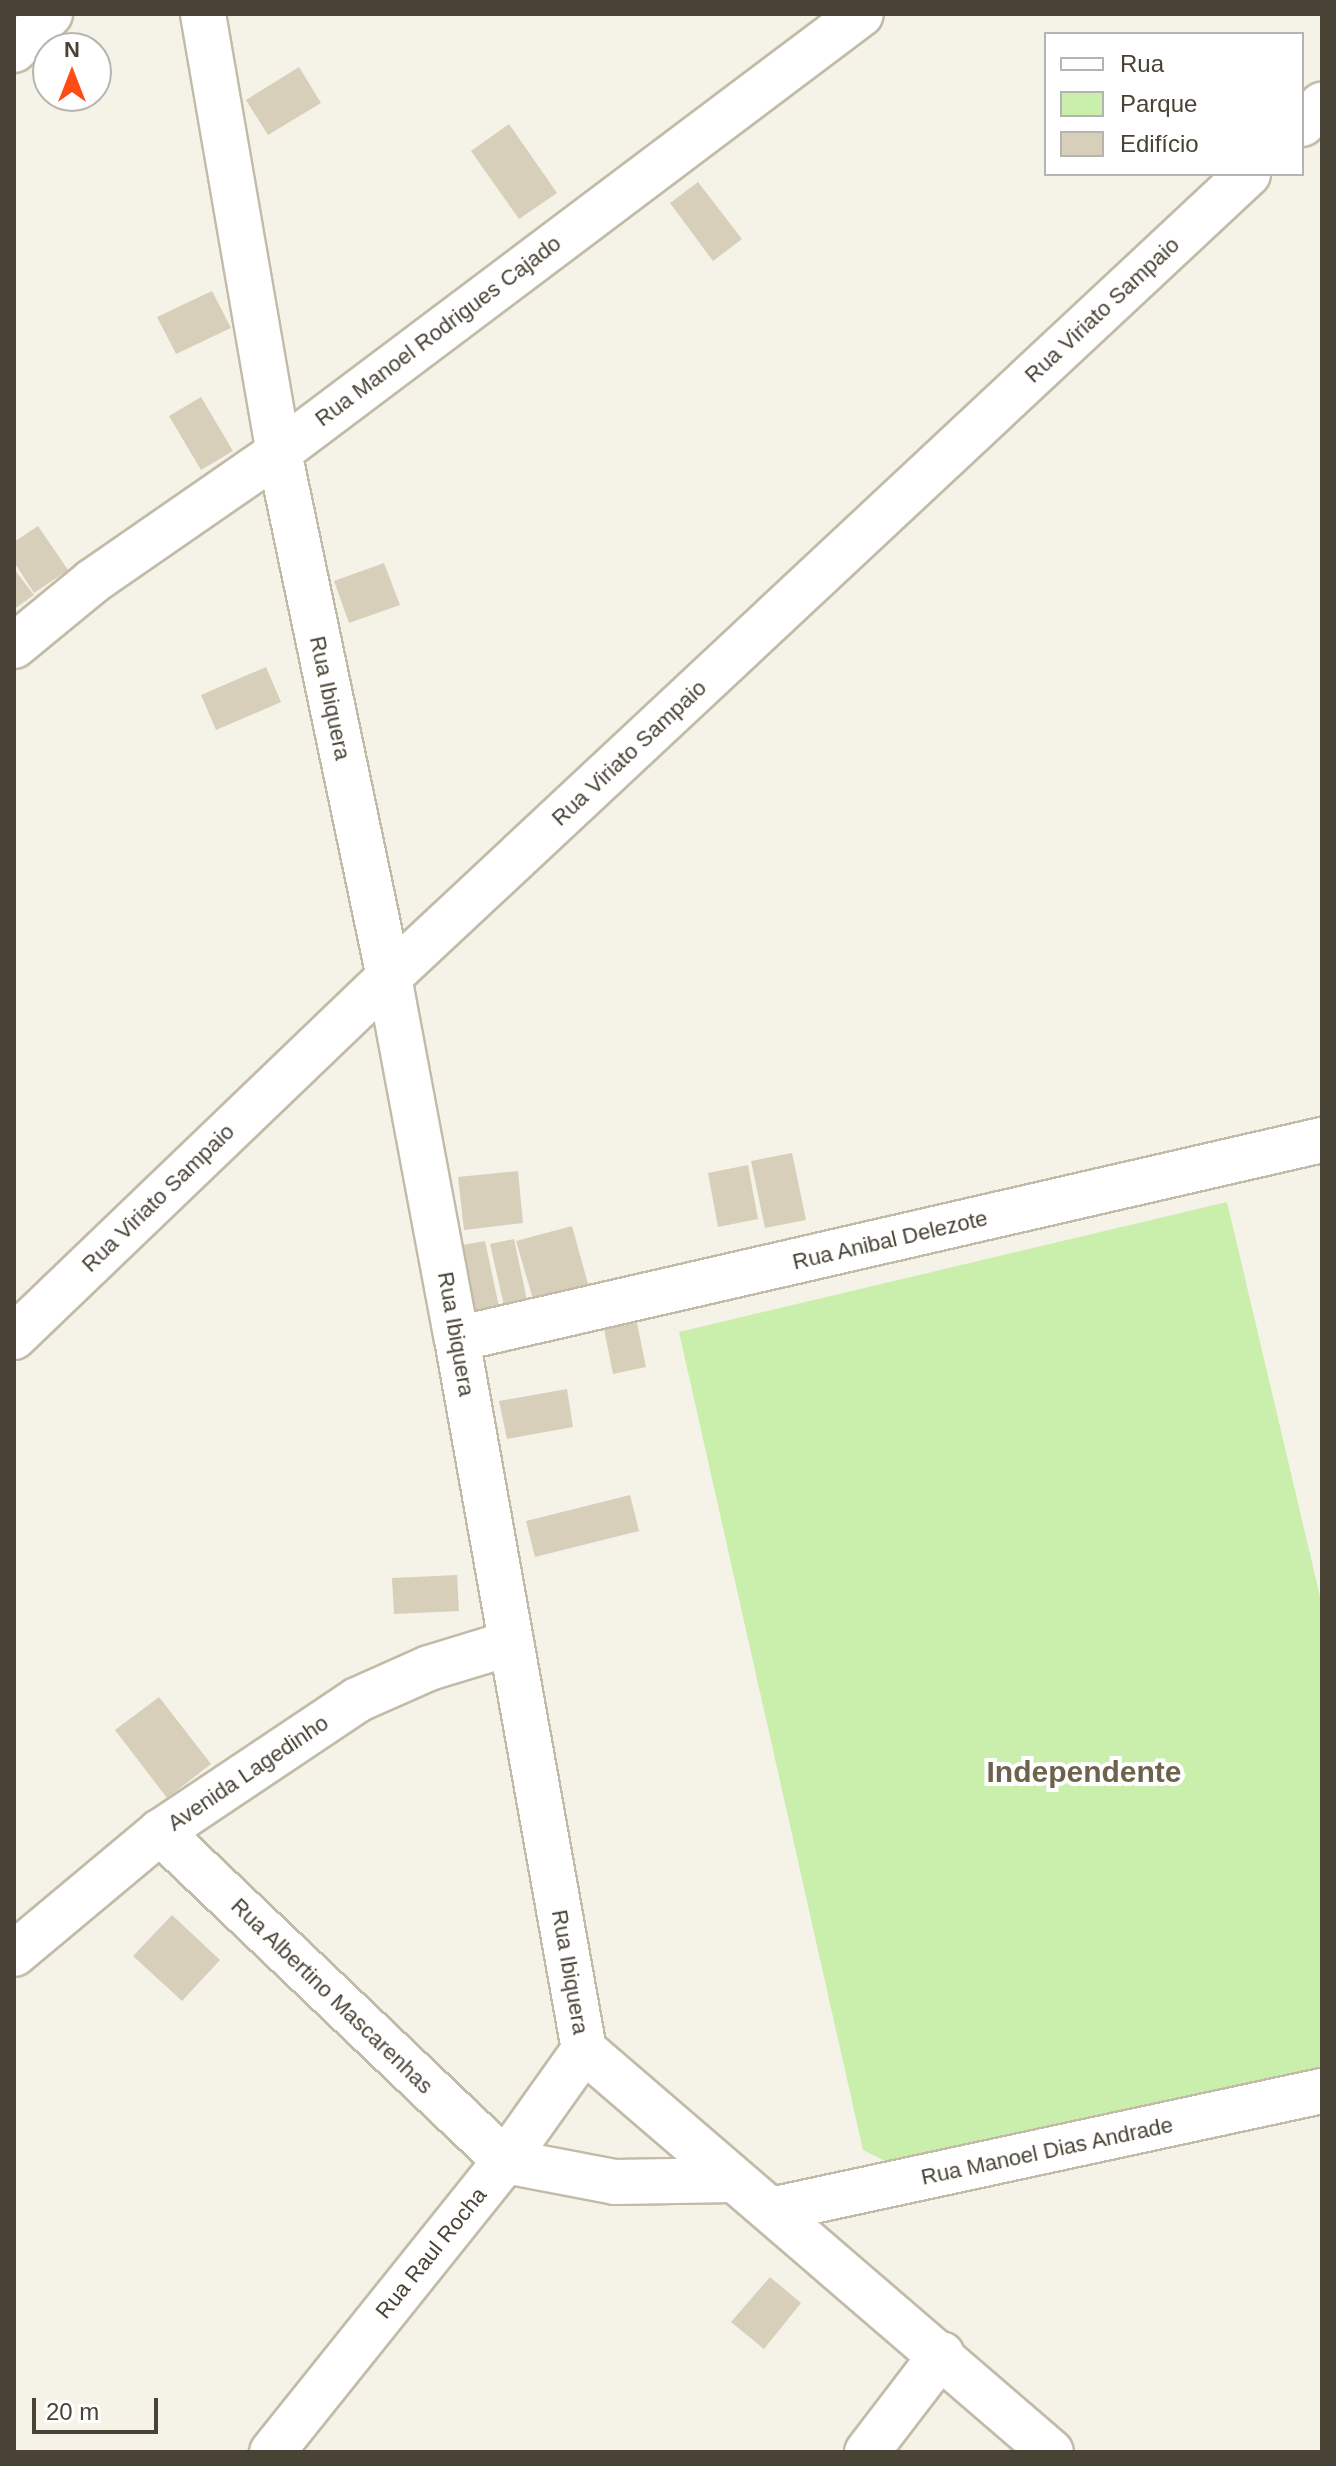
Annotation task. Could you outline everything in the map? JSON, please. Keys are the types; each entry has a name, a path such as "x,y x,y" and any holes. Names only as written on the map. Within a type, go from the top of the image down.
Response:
{"street":[{"path":"14,50 50,14"},
{"name":"Rua Ibiquera","path":"203,14 279,452 389,977 457,1339 584,2050 942,2354 1051,2452"},
{"name":"Rua Manoel Rodrigues Cajado","path":"14,646 93,581 279,452 861,14"},
{"path":"1304,122 1322,105"},
{"name":"Rua Viriato Sampaio","path":"14,1337 389,977 1246,176"},
{"name":"Rua Anibal Delezote","path":"457,1339 1322,1140"},
{"name":"Avenida Lagedinho","path":"14,1954 160,1832 357,1700 429,1668 511,1643"},
{"name":"Rua Albertino Mascarenhas","path":"160,1832 505,2161"},
{"name":"Rua Raul Rocha","path":"272,2452 505,2161 584,2050"},
{"name":"Rua Manoel Dias Andrade","path":"771,2210 1322,2091"},
{"path":"505,2161 615,2182 734,2180"},
{"path":"867,2452 942,2354"}],"green space":[{"path":"1227,1202 1322,1605 1322,2076 905,2171 863,2150 679,1332"}],"building":[{"path":"299,67 321,103 268,135 246,100"},
{"path":"509,124 557,193 519,219 471,151"},
{"path":"698,182 742,239 713,261 670,203"},
{"path":"212,291 231,328 176,354 157,317"},
{"path":"201,397 233,451 201,470 169,416"},
{"path":"38,526 68,570 34,593 14,562 14,542"},
{"path":"384,563 400,605 349,623 334,581"},
{"path":"14,569 34,595 14,609"},
{"path":"266,667 281,702 216,730 201,695"},
{"path":"792,1153 806,1220 765,1228 751,1161"},
{"path":"748,1165 758,1219 718,1227 708,1173"},
{"path":"518,1171 523,1223 464,1230 458,1177"},
{"path":"572,1226 588,1284 533,1299 516,1241"},
{"path":"514,1239 528,1305 505,1310 490,1244"},
{"path":"485,1241 500,1311 471,1316 457,1246"},
{"path":"637,1323 646,1367 613,1374 604,1329"},
{"path":"567,1389 573,1427 507,1439 499,1401"},
{"path":"630,1495 639,1531 535,1557 526,1521"},
{"path":"457,1575 459,1611 394,1614 392,1578"},
{"path":"159,1697 211,1764 167,1798 115,1730"},
{"path":"172,1915 220,1960 182,2001 133,1956"},
{"path":"770,2277 801,2303 764,2349 731,2322"}],"district":[{"name":"Independente","path":"1084,1772"}]}
